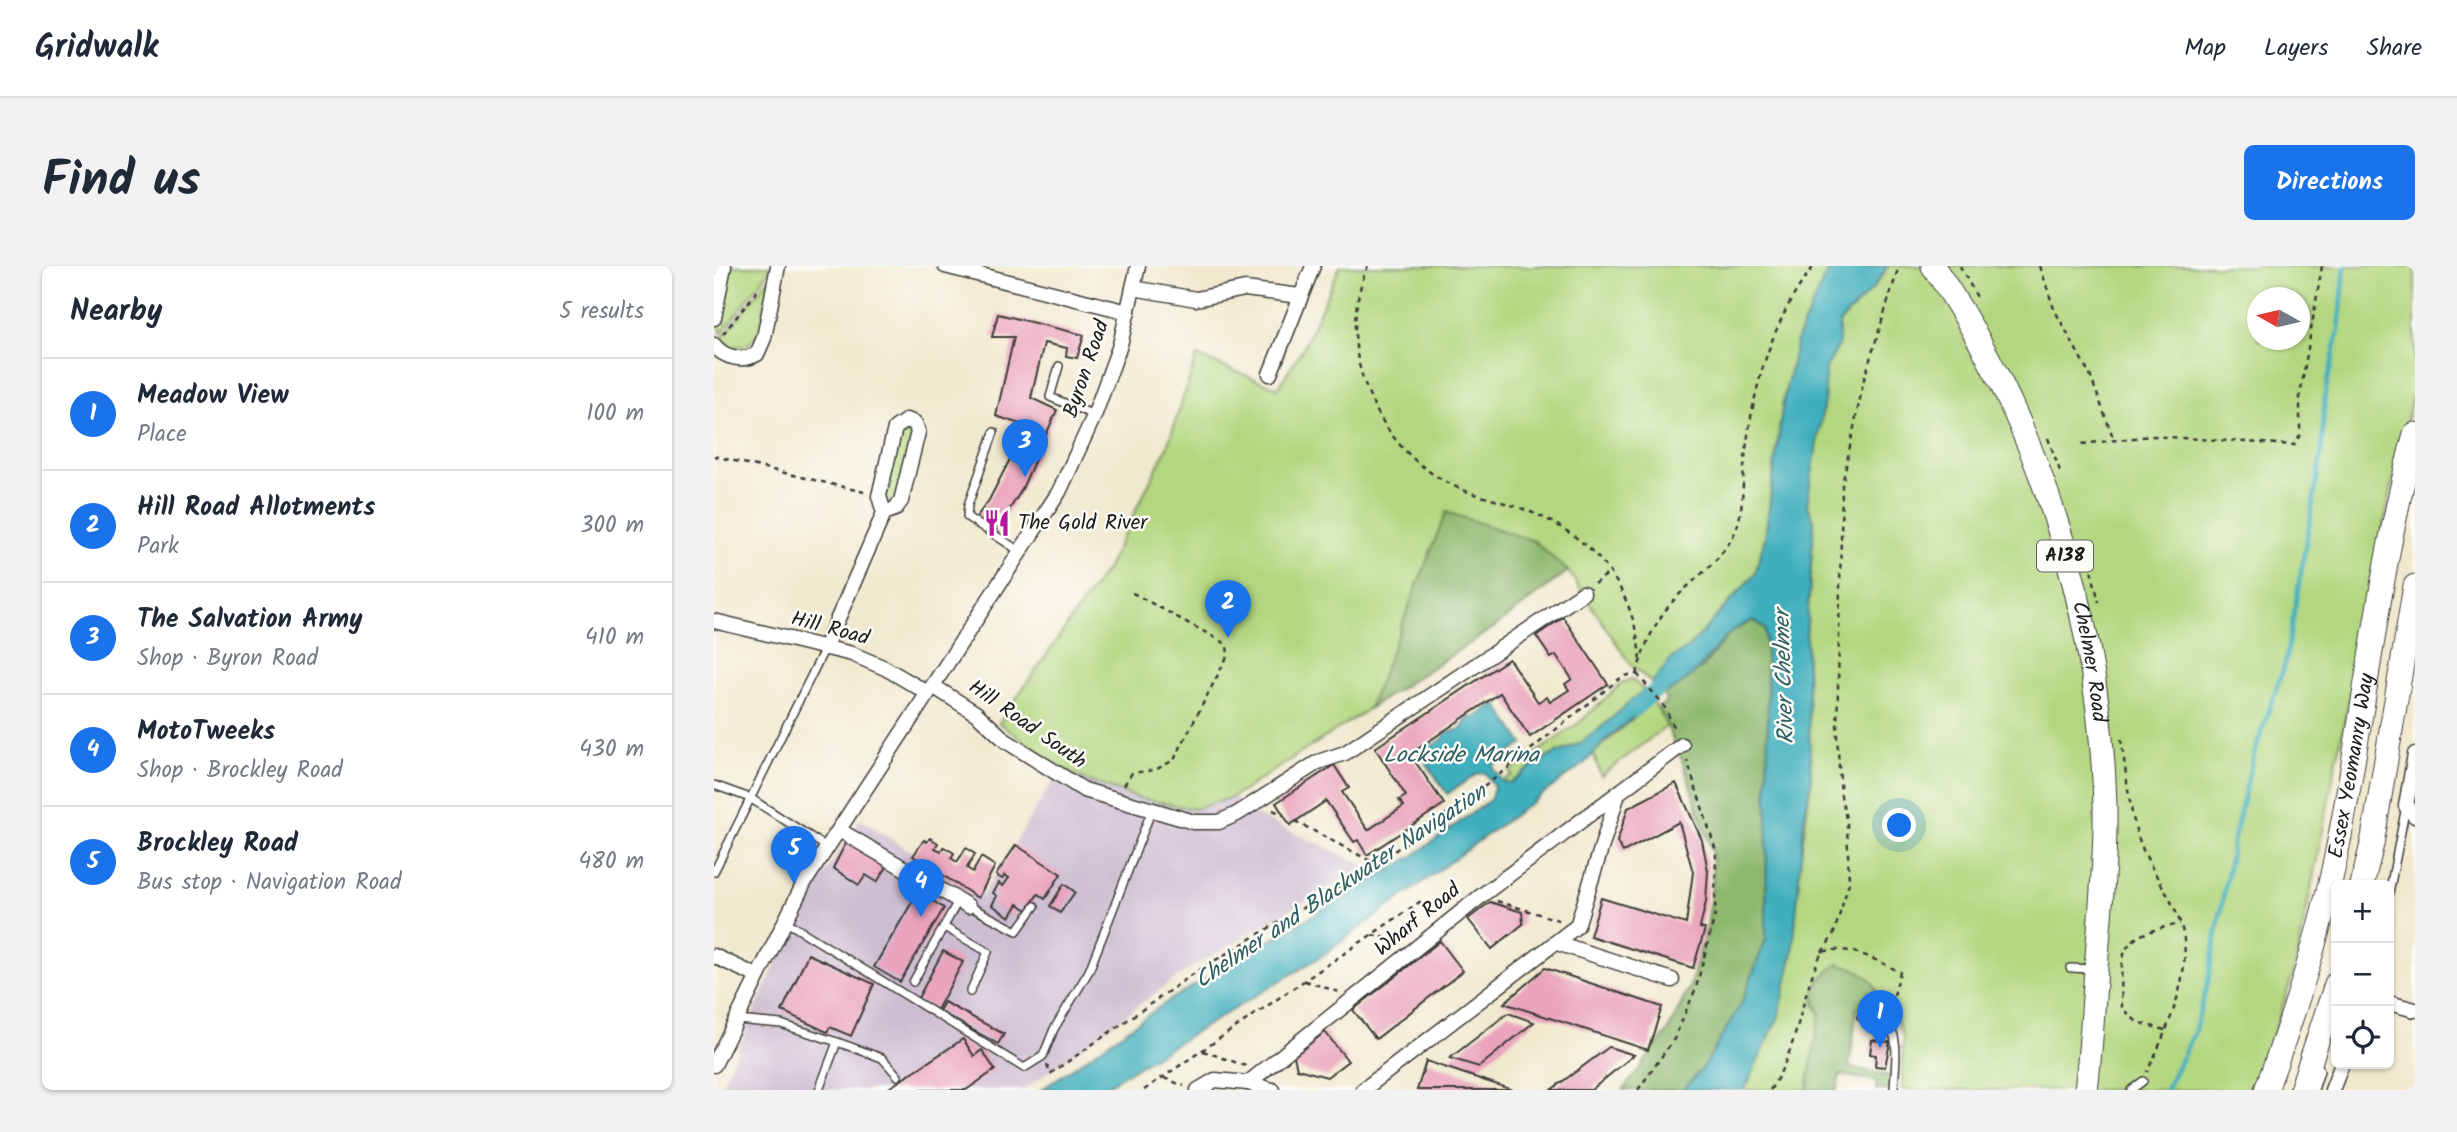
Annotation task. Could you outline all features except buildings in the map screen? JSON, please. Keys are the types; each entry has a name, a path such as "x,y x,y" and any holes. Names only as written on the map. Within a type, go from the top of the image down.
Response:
{"main road":[{"name":"Chelmer Road","path":"1933,266 1983,350 2018,421 2049,502 2069,569 2092,676 2105,804 2104,873 2086,1090"},
{"name":"Essex Yeomanry Way","path":"2266,1090 2292,1017 2340,837 2398,496 2415,435"},
{"name":"Essex Yeomanry Way","path":"2363,880 2372,844 2415,586"},
{"path":"2301,1090 2331,1001"}],"street":[{"path":"714,318 724,266"},
{"path":"718,341 733,357 745,358 757,354 764,338 778,266"},
{"path":"945,266 1128,312"},
{"name":"Byron Road","path":"714,1065 784,921 839,830 1021,552 1094,416 1120,345 1138,266"},
{"path":"1270,374 1313,266"},
{"path":"1133,288 1196,299 1245,289 1300,296"},
{"path":"825,648 884,513 879,496 895,428 900,421 907,420 915,424 918,432 901,501 895,509 884,513"},
{"name":"Hill Road South","path":"930,690 977,714 1006,741 1084,790 1151,812 1194,822 1219,822 1258,801 1318,762 1345,753 1583,593"},
{"name":"Hill Road","path":"714,621 825,648 885,668 930,690"},
{"name":"Wharf Road","path":"1248,1083 1481,896 1682,745"},
{"path":"2411,811 2415,754"},
{"path":"1363,1090 1577,926 1618,794"},
{"path":"839,830 963,903"},
{"path":"1557,943 1672,980"},
{"path":"714,956 757,976"},
{"path":"2394,1004 2415,1010"},
{"path":"2332,1090 2340,1069"},
{"path":"1196,1090 1215,1080 1248,1083 1272,1090"}],"lane":[{"path":"1059,366 1050,397 1094,416"},
{"path":"994,432 968,505 967,517 1021,552"},
{"path":"714,872 825,648"},
{"path":"714,785 750,798 828,848"},
{"path":"2393,880 2411,811"},
{"path":"784,921 1024,1068 1043,1056 1054,1029 1088,971 1151,812"},
{"path":"914,982 944,927 963,903 1017,932 1035,906"},
{"path":"944,927 988,952 970,992"},
{"path":"2070,968 2096,970"},
{"path":"1861,1017 1872,1015 1886,1019 1894,1028 1894,1090"},
{"path":"736,1020 781,1024 837,1042 882,1058 898,1076"},
{"path":"819,1090 837,1042"},
{"path":"2314,1090 2320,1071 2315,1054"},
{"path":"2131,1090 2143,1081"}],"path":[{"path":"1368,266 1359,285 1355,322 1357,358 1370,402 1406,455 1449,484 1478,497 1518,507 1551,520 1593,549 1621,590 1636,625 1640,662"},
{"path":"1637,674 1657,622 1675,598 1700,578 1722,552 1736,529 1750,415 1759,381 1786,312 1814,266"},
{"path":"1770,1090 1790,1056 1812,972 1833,936 1849,883 1848,835 1841,796 1837,736 1842,485 1864,379 1899,266"},
{"path":"2040,266 2054,309 2090,375 2114,440"},
{"path":"2082,444 2151,436 2294,445 2300,435 2300,395 2322,266"},
{"path":"718,341 763,283"},
{"path":"714,456 879,496"},
{"path":"1583,593 1609,573"},
{"path":"1119,802 1126,780 1132,773 1165,767 1174,760 1228,655 1223,642 1129,591"},
{"path":"1637,674 1663,704 1682,745 1716,851 1715,915 1696,988 1674,1039 1638,1090"},
{"path":"1043,1056 1050,1073 1199,970 1376,864 1480,790 1623,676 1637,674"},
{"path":"1295,821 1376,864"},
{"path":"1481,896 1577,926"},
{"path":"1144,1090 1421,901 1460,913"},
{"path":"2165,1030 2137,1022 2122,1007 2121,977 2127,945 2137,935 2181,924"},
{"path":"1372,935 1420,945"},
{"path":"1822,952 1836,948 1900,972 1894,1005 1886,1019"},
{"path":"1304,981 1356,997"},
{"path":"1202,1050 1263,1071"},
{"path":"1164,1078 1196,1090"}],"shaded area":[{"path":"1061,768 1088,781 1139,798 1194,809 1233,797 1258,816 1366,866 1184,972 1024,1090 719,1090 796,919 860,819 982,896"}],"green space":[{"path":"728,266 773,266 721,334 719,320"},
{"path":"1340,266 1834,266 1825,276 1798,337 1783,402 1765,538 1755,574 1689,647 1672,659 1652,683 1631,665 1568,571 1493,628 1233,797 1194,809 1139,798 1088,781 1061,768 999,723 1107,568 1167,447 1197,356 1278,388 1304,346"},
{"path":"1888,266 2415,266 2415,383 2387,509 2295,968 2255,1090 1902,1090 1903,1036 1895,1016 1878,1008 1879,999 1813,1002 1820,1014 1807,1090 1744,1090 1749,1082 1797,885 1811,781 1806,638 1814,521 1807,504 1824,398 1825,370 1839,345 1839,323 1874,287"},
{"path":"771,276 761,328 747,346 730,347 722,338"},
{"path":"904,427 910,428 912,433 897,498 888,506 884,503 900,430"},
{"path":"1446,512 1534,541 1568,571 1493,628 1369,708"},
{"path":"1754,620 1765,629 1768,703 1766,939 1741,1004 1703,1068 1683,1090 1623,1090 1668,1031 1690,986 1707,929 1713,877 1712,852 1682,760 1659,708 1667,701 1662,694 1702,668 1731,632"},
{"path":"1631,679 1644,690 1598,730 1579,744 1543,759 1510,783 1502,781 1512,775 1510,771 1579,723 1622,683"},
{"path":"1653,701 1667,726 1601,776 1593,753"},
{"path":"1838,964 1868,977 1878,999 1878,1008 1857,1009 1849,1067 1890,1076 1889,1090 1876,1090 1877,1081 1840,1075 1837,1090 1807,1090 1820,1014 1816,1006 1815,992 1820,980"}],"water":[{"name":"River Chelmer","path":"1834,266 1888,266 1874,287 1839,323 1839,345 1825,370 1825,395 1807,504 1814,521 1806,638 1811,781 1804,820 1793,952 1779,1016 1744,1090 1683,1090 1703,1068 1741,1004 1766,939 1768,703 1765,629 1754,620 1735,629 1684,683 1674,689 1662,694 1652,683 1672,658 1689,647 1755,574 1765,538 1783,402 1798,337 1825,276"},
{"name":"Lockside Marina","path":"1644,690 1653,701 1607,739 1585,763 1322,956 1099,1090 1041,1090 1168,1001 1413,856 1491,799 1494,787 1485,773 1477,774 1447,794 1420,753 1444,738 1445,733 1461,729 1469,717 1474,718 1496,703 1523,744 1496,762 1493,768 1502,781 1510,783 1543,759 1579,744"}],"waterway":[{"path":"2166,1090 2194,1033 2208,982 2232,847 2253,757 2285,664 2321,457 2325,393 2339,330 2345,266"},
{"name":"Chelmer and Blackwater Navigation","path":"1634,709 1673,676"}],"place":[{"name":"The Salvation Army","path":"1025,477"},
{"name":"The Gold River","path":"997,523"},
{"name":"Hill Road Allotments","path":"1228,638"},
{"name":"Brockley Road","path":"794,884"},
{"name":"MotoTweeks","path":"921,917"},
{"name":"Meadow View","path":"1880,1048"}]}
